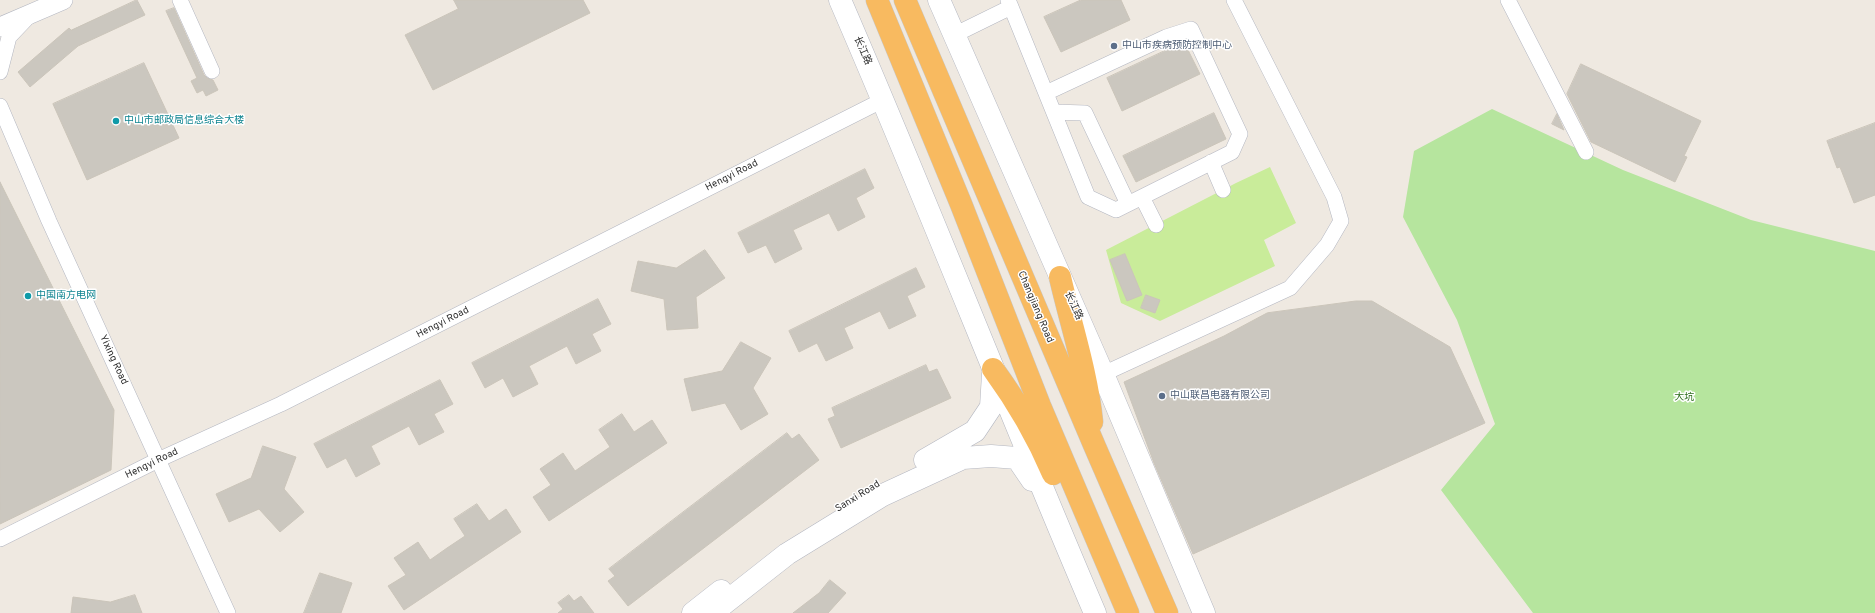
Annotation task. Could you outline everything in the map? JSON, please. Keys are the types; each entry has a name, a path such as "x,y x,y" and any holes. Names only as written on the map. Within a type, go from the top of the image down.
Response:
{"highway":[{"path":"877,0 964,212 1040,406 1128,613"},
{"name":"Changjiang Road","path":"905,0 1094,447 1167,613"},
{"path":"1060,276 1081,357 1090,402 1094,447"},
{"path":"993,369 1017,402 1078,523 1097,539"}],"main road":[{"name":"长江路","path":"840,0 883,100 1095,613"},
{"name":"长江路","path":"939,0 1103,374 1204,613"},
{"name":"Sanxi Road","path":"693,613 780,546 875,485 953,446 975,431 991,407 993,369"},
{"name":"Sanxi Road","path":"712,613 787,554 883,495 963,458 991,456 1017,458 1050,506"}],"street":[{"path":"0,27 63,0"},
{"path":"180,0 212,71"},
{"path":"1103,374 1290,288 1327,245 1341,222 1334,197 1234,0"},
{"path":"1508,0 1586,152"},
{"path":"954,35 1009,4 1088,197 1116,210 1232,152 1240,134 1191,29 1166,37 1046,93"},
{"path":"0,72 9,37 32,13"},
{"name":"Hengyi Road","path":"0,539 158,460 281,404 883,100"},
{"name":"Yixing Road","path":"0,106 49,221 228,613"},
{"path":"1054,112 1085,113 1128,204"},
{"path":"1211,162 1222,190"},
{"path":"1142,197 1156,225"}],"green space":[{"name":"大坑","path":"1492,109 1623,170 1751,220 1875,251 1875,613 1533,613 1441,490 1495,424 1457,320 1403,217 1414,151"},
{"path":"1270,167 1296,223 1264,240 1275,266 1160,321 1121,303 1106,250"}],"building":[{"path":"137,0 145,15 78,46 30,87 18,72 69,28 71,30"},
{"path":"454,0 583,0 590,13 433,90 405,35 458,9"},
{"path":"1081,0 1121,0 1130,20 1061,52 1044,17"},
{"path":"174,8 204,75 213,80 218,90 206,96 203,90 197,93 191,81 197,78 166,11"},
{"path":"1184,42 1200,74 1122,111 1107,78"},
{"name":"中山市邮政局信息综合大楼","path":"144,63 179,138 87,180 53,104"},
{"path":"1581,64 1701,121 1684,156 1687,157 1675,182 1591,142 1567,94"},
{"path":"1214,113 1226,139 1136,182 1123,156"},
{"path":"1557,114 1564,130 1552,124"},
{"path":"1875,123 1875,195 1854,203 1840,167 1837,168 1827,141"},
{"path":"865,169 874,188 856,198 865,217 838,231 829,213 793,230 802,249 775,263 766,245 748,253 738,233"},
{"name":"中国南方电网","path":"0,182 114,410 111,470 0,524"},
{"path":"705,250 725,278 696,297 698,328 667,330 664,299 631,291 638,261 676,268"},
{"path":"1125,254 1142,295 1127,301 1110,260"},
{"path":"916,268 925,287 907,296 916,316 889,329 880,311 844,328 853,348 826,361 817,343 799,352 789,331"},
{"path":"1146,295 1160,300 1155,313 1141,308"},
{"path":"598,299 611,324 592,334 601,351 576,364 567,346 529,366 538,384 513,397 503,378 485,388 472,363"},
{"path":"1356,301 1372,301 1450,347 1485,423 1193,554 1154,463 1124,382 1224,336 1267,313"},
{"path":"741,342 771,358 753,388 768,414 741,430 725,403 692,411 684,379 722,371"},
{"path":"926,365 929,372 937,369 951,398 841,448 828,419 835,416 832,408"},
{"path":"440,380 453,404 434,414 444,432 419,445 409,426 371,446 380,464 356,477 346,458 327,468 314,444"},
{"path":"622,414 634,432 652,420 667,443 549,521 533,497 551,485 540,469 563,453 575,471 610,447 599,430"},
{"path":"787,433 792,439 799,434 819,460 628,606 608,581 615,576 609,569"},
{"path":"263,446 296,457 284,489 304,512 280,532 259,509 229,522 216,494 251,478"},
{"path":"477,504 489,521 506,509 521,532 404,610 388,586 406,575 394,558 418,542 430,560 465,536 454,519"},
{"path":"320,573 352,583 341,613 304,613"},
{"path":"830,580 846,593 828,613 793,613 819,593"},
{"path":"135,595 142,613 71,613 73,597 110,602"},
{"path":"569,595 574,601 581,596 594,613 558,613 563,609 558,603"}],"place":[{"name":"中山市疾病预防控制中心","path":"1114,46"},
{"name":"中山市邮政局信息综合大楼","path":"116,121"},
{"name":"中国南方电网","path":"28,296"},
{"name":"中山联昌电器有限公司","path":"1162,396"}]}
